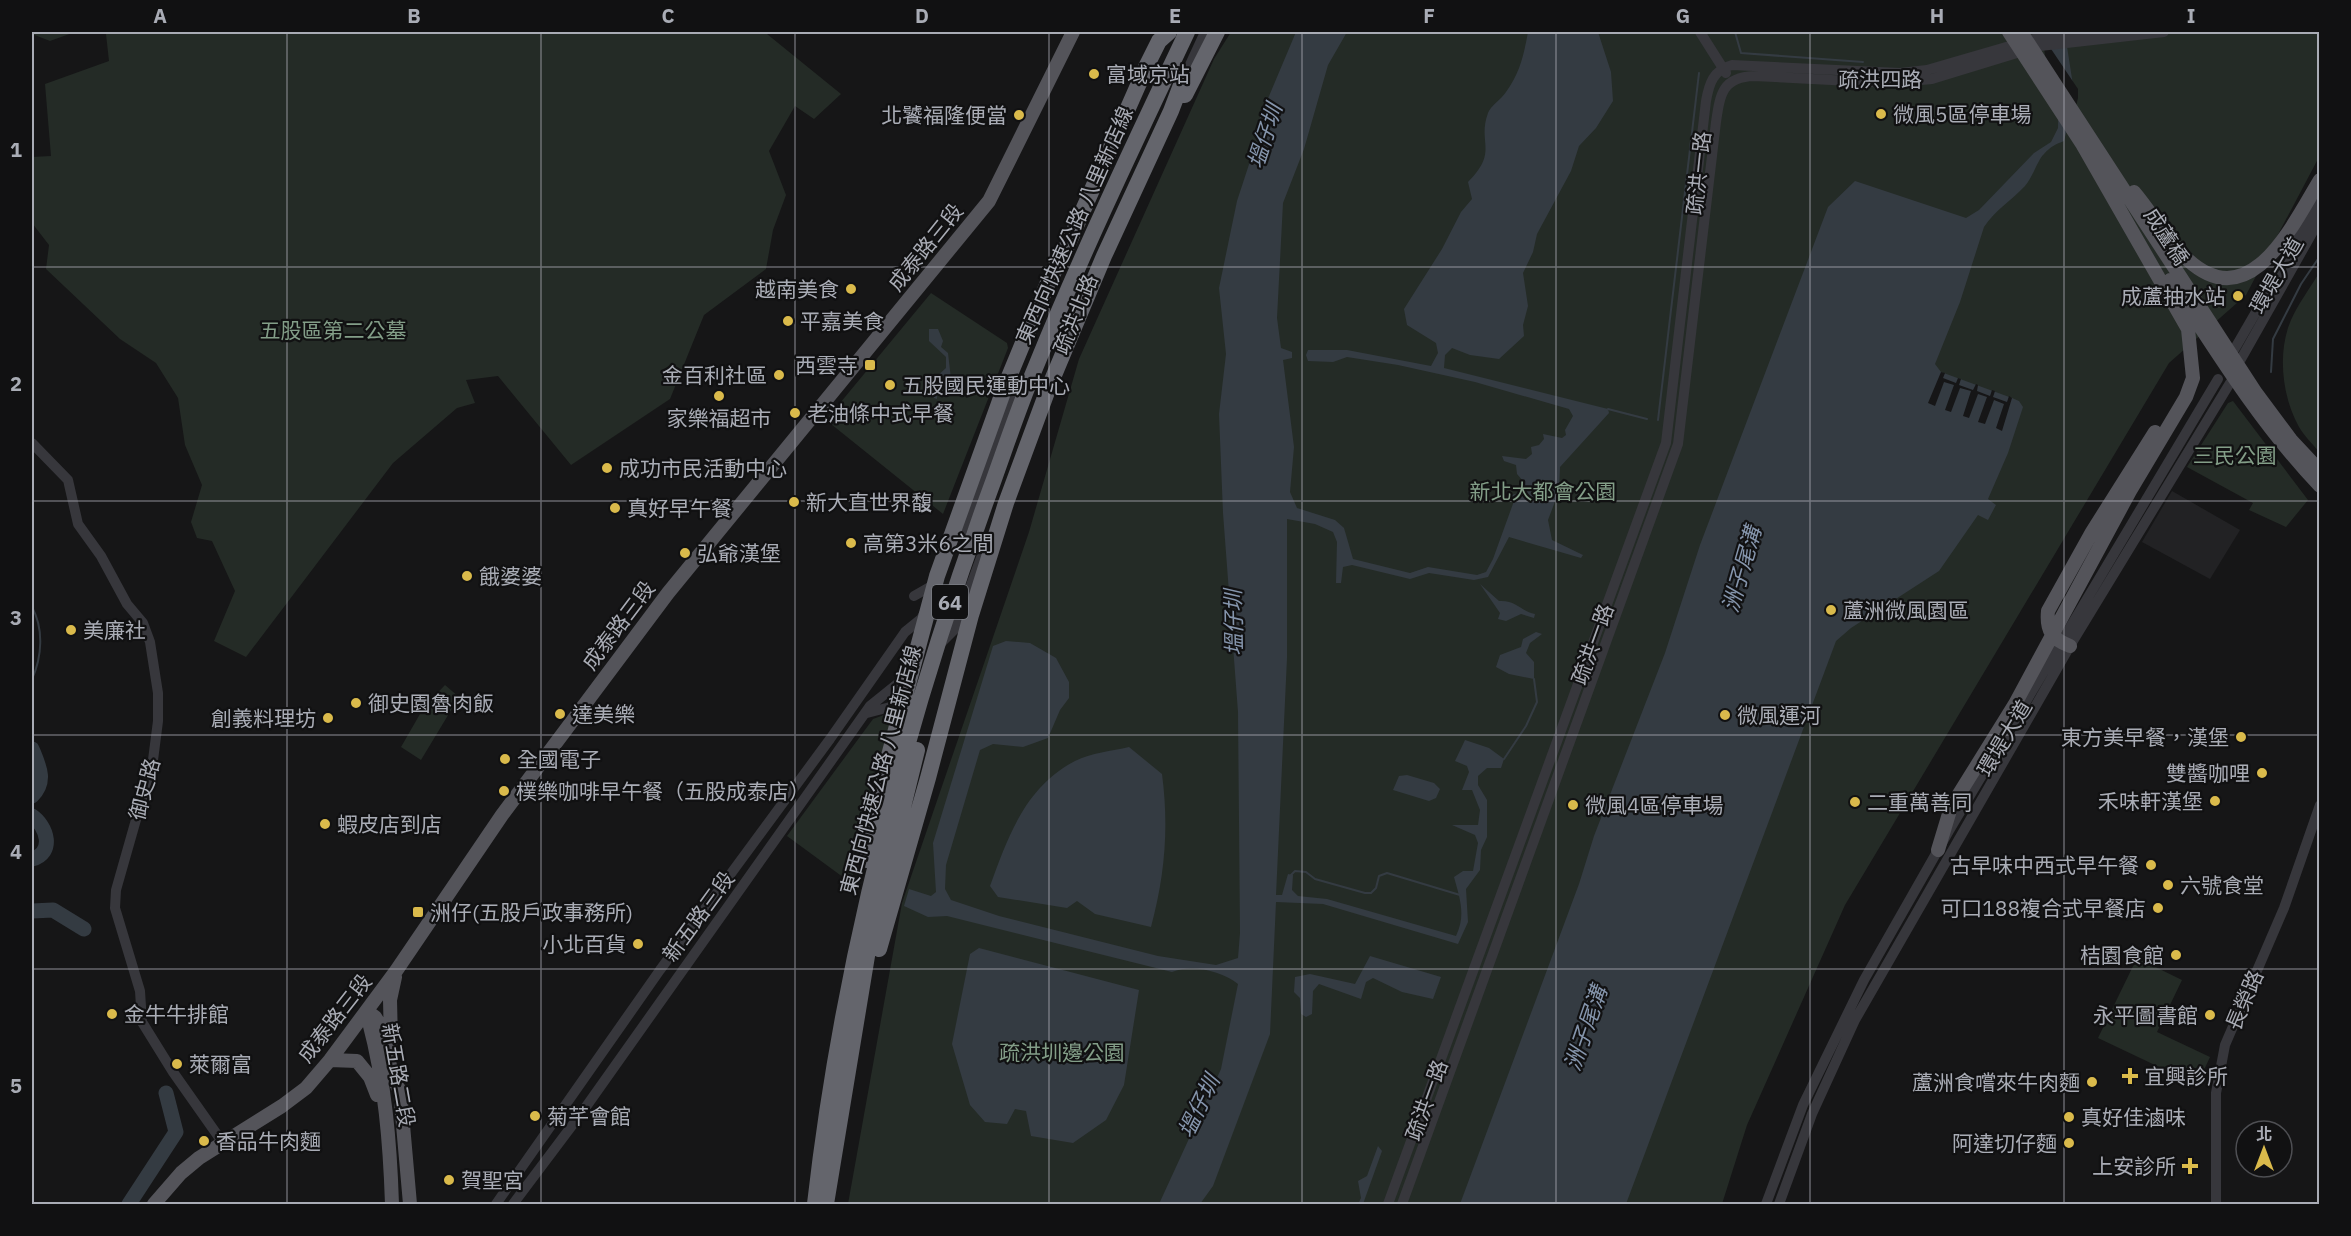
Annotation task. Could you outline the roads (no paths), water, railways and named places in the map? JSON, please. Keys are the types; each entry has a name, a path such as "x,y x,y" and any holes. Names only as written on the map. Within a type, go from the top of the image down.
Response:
{"highway":[{"path":"1034,351 1075,245 1171,32"},
{"path":"847,984 853,929 886,767 937,576 1006,384 1047,285 1069,242 1147,65 1159,41 1171,32"},
{"name":"東西向快速公路 八里新店線","path":"814,1204 828,1095 847,984 900,770 933,652 1035,367 1187,32"},
{"name":"東西向快速公路 八里新店線","path":"826,1204 868,950 923,725 986,526 1041,374 1137,155 1198,32"},
{"path":"1047,381 1068,355 1162,146 1217,32"},
{"path":"855,1025 928,778 971,615 1006,503 1047,392 1104,256 1171,111 1184,77"}],"main road":[{"name":"成泰路三段","path":"154,1204 181,1173 223,1143 282,1107 306,1088 330,1060 396,971 502,815 668,593 989,201 1073,32"},
{"name":"成蘆橋","path":"2009,32 2246,397 2319,486"},
{"name":"成蘆橋","path":"2020,32 2102,154 2256,393 2291,440 2319,471"},
{"path":"1938,850 1950,807 2015,704 2105,543 2130,491 2186,397 2193,378 2188,329 2081,142"},
{"path":"2102,154 2187,260 2210,274 2220,276 2235,277 2260,267 2283,241 2319,180"},
{"path":"2066,644 2052,637 2047,624 2048,611 2058,590 2137,458 2158,428 2186,397"},
{"path":"396,971 389,1020 400,1091"},
{"name":"新五路二段","path":"367,1011 380,1025 393,1078 400,1091 410,1204"},
{"name":"新五路二段","path":"367,1011 377,1050 389,1137 392,1204"},
{"path":"330,1060 357,1061 364,1068 376,1090 389,1137"}],"street":[{"name":"疏洪北路","path":"905,632 921,619 943,579 1034,351 1179,32"},
{"name":"疏洪北路","path":"923,663 955,628 1047,381 1090,276 1205,32"},
{"path":"1700,32 1731,81"},
{"path":"2069,39 2103,32"},
{"path":"2038,42 2164,32"},
{"name":"疏洪四路","path":"1723,68 1756,65 1900,73 1928,70 2038,42"},
{"name":"疏洪四路","path":"1731,81 1754,75 1889,83 1932,79 2038,42"},
{"name":"疏洪一路","path":"1388,1204 1666,443 1706,101 1710,82 1723,68"},
{"name":"疏洪一路","path":"1402,1204 1678,444 1718,110 1722,93 1731,81"},
{"name":"環堤大道","path":"2234,350 2319,201"},
{"name":"環堤大道","path":"2241,359 2319,219"},
{"name":"環堤大道","path":"1779,1204 1812,1114 1855,1020 2218,379"},
{"name":"環堤大道","path":"1766,1204 1803,1105 1827,1050 1938,850 2230,383"},
{"name":"御史路","path":"32,443 68,480 78,524 101,556 128,604 143,622 150,642 158,693 158,721 153,760 116,890 115,908 140,992 142,1022 173,1072 223,1143"},
{"path":"915,596 943,579"},
{"name":"新五路三段","path":"496,1204 666,961 830,739 905,632"},
{"name":"新五路三段","path":"513,1204 870,706 923,663"},
{"path":"867,713 894,706 904,710 911,722"},
{"name":"長榮路","path":"2216,1204 2216,1093 2225,1045 2284,908 2319,805"}],"water":[{"name":"塭仔圳","path":"1296,32 1347,32 1328,65 1304,149 1283,203 1277,318 1281,348 1292,352 1292,358 1283,360 1294,447 1290,492 1297,508 1335,520 1344,528 1353,559 1410,573 1428,567 1477,575 1486,572 1493,559 1514,501 1512,495 1521,492 1523,481 1517,474 1516,465 1504,461 1502,456 1526,459 1532,454 1531,447 1539,445 1544,439 1543,434 1562,438 1566,435 1565,430 1573,416 1569,409 1475,382 1398,365 1347,357 1333,362 1308,361 1306,355 1308,350 1347,350 1431,366 1438,353 1436,343 1407,325 1404,309 1442,249 1461,212 1472,199 1468,182 1483,162 1486,147 1485,123 1488,113 1515,78 1528,32 1598,32 1611,72 1613,101 1596,128 1579,146 1571,171 1537,234 1533,252 1523,273 1528,306 1523,325 1524,336 1499,359 1470,355 1452,348 1445,355 1444,368 1608,409 1609,413 1560,467 1559,491 1548,520 1552,540 1583,555 1581,558 1509,537 1488,577 1474,580 1429,573 1410,579 1352,565 1343,567 1341,583 1336,583 1337,542 1333,532 1315,524 1287,519 1287,658 1276,895 1282,895 1288,874 1293,875 1292,890 1298,896 1327,899 1456,936 1461,914 1454,877 1463,871 1473,871 1478,843 1475,835 1452,825 1478,825 1480,810 1472,790 1462,790 1469,772 1467,766 1455,761 1465,740 1489,748 1504,759 1501,768 1487,768 1478,776 1478,785 1487,800 1487,837 1481,850 1480,870 1466,889 1468,922 1458,944 1323,904 1276,902 1270,1034 1213,1186 1200,1204 1159,1204 1221,1069 1238,984 1215,972 1188,969 1172,972 947,916 928,917 904,906 909,889 931,896 936,892 933,843 993,646 1006,641 1030,643 1056,658 1069,682 1069,698 1060,710 1048,738 1023,747 993,744 980,750 946,865 945,889 951,900 999,916 1158,956 1216,965 1238,958 1240,933 1238,712 1223,513 1219,414 1226,354 1219,288 1237,201 1258,137 1259,120"},
{"name":"微風運河","path":"2045,32 2068,32 2066,40 2075,98 2064,141 2046,152 2025,186 1993,215 1984,227 1960,302 1935,364 1941,372 2012,398 2019,401 2023,407 2008,453 1988,499 1996,505 1988,520 1978,515 1939,571 1851,628 1836,641 1626,1204 1460,1204 1579,884 1594,836 1665,653 1700,545 1828,207 1855,181 1966,218 1979,210 2034,153 2051,142 2058,128 2059,78 2048,55"},
{"path":"929,329 938,329 943,341 941,347 948,353 951,379 943,378 938,381 937,399 934,398 936,377 946,368 946,357 929,341"},
{"path":"1480,584 1499,601 1514,604 1535,614 1534,618 1521,614 1506,621 1498,619 1500,613"},
{"path":"1536,632 1542,634 1530,643 1526,653 1534,662 1534,679 1509,674 1496,667 1500,655 1521,647 1523,639"},
{"path":"1129,747 1162,774 1165,813 1164,851 1160,889 1151,927 1095,914 1077,901 1067,908 998,897 990,886 1004,849 1020,815 1043,785 1058,772 1081,758"},
{"path":"1407,775 1434,783 1440,789 1436,798 1429,801 1393,790 1399,776"},
{"path":"979,948 1139,990 1124,1085 1106,1120 1073,1143 1031,1136 1026,1111 1015,1109 1007,1124 985,1122 970,1105 952,1044 970,954"},
{"path":"1370,956 1441,977 1433,999 1402,992 1373,978 1366,982 1361,999 1319,984 1313,991 1312,1014 1306,1017 1301,1014 1300,998 1294,992 1295,977 1310,974 1355,984"},
{"path":"1378,1146 1382,1151 1363,1204 1358,1204 1361,1198 1358,1181 1367,1176"}],"waterway":[{"path":"1735,32 1741,53 1863,62"},
{"path":"1658,420 1699,73"},
{"name":"洲子尾溝","path":"2271,372 2273,339 2301,284 2320,256"},
{"path":"1608,409 1647,419"},
{"path":"32,607 40,634 40,652 32,679"},
{"path":"1504,759 1526,726 1537,702 1534,679"},
{"path":"32,749 40,773 39,785 32,796"},
{"path":"32,816 42,826 46,839 44,851 32,859"},
{"path":"1291,875 1295,871 1306,872 1315,879 1371,893 1376,888 1379,876 1387,873 1460,895"},
{"path":"32,911 53,910 84,929"},
{"path":"129,1204 176,1132 166,1093"}],"place":[{"name":"富域京站","path":"1094,74"},
{"name":"微風5區停車場","path":"1881,114"},
{"name":"北饕福隆便當","path":"1019,115"},
{"name":"越南美食","path":"851,289"},
{"name":"成蘆抽水站","path":"2238,296"},
{"name":"平嘉美食","path":"788,321"},
{"name":"西雲寺","path":"870,365"},
{"name":"金百利社區","path":"779,375"},
{"name":"五股國民運動中心","path":"890,385"},
{"name":"家樂福超市","path":"719,396"},
{"name":"老油條中式早餐","path":"795,413"},
{"name":"成功市民活動中心","path":"607,468"},
{"name":"新大直世界馥","path":"794,502"},
{"name":"真好早午餐","path":"615,508"},
{"name":"高第3米6之間","path":"851,543"},
{"name":"弘爺漢堡","path":"685,553"},
{"name":"餓婆婆","path":"467,576"},
{"name":"蘆洲微風園區","path":"1831,610"},
{"name":"美廉社","path":"71,630"},
{"name":"御史園魯肉飯","path":"356,703"},
{"name":"達美樂","path":"560,714"},
{"name":"微風運河","path":"1725,715"},
{"name":"創義料理坊","path":"328,718"},
{"name":"東方美早餐，漢堡","path":"2241,737"},
{"name":"全國電子","path":"505,759"},
{"name":"雙醬咖哩","path":"2262,773"},
{"name":"樸樂咖啡早午餐（五股成泰店）","path":"504,791"},
{"name":"禾味軒漢堡","path":"2215,801"},
{"name":"二重萬善同","path":"1855,802"},
{"name":"微風4區停車場","path":"1573,805"},
{"name":"蝦皮店到店","path":"325,824"},
{"name":"古早味中西式早午餐","path":"2151,865"},
{"name":"六號食堂","path":"2168,885"},
{"name":"可口188複合式早餐店","path":"2158,908"},
{"name":"洲仔(五股戶政事務所)","path":"418,912"},
{"name":"小北百貨","path":"638,944"},
{"name":"桔園食館","path":"2176,955"},
{"name":"金牛牛排館","path":"112,1014"},
{"name":"永平圖書館","path":"2210,1015"},
{"name":"萊爾富","path":"177,1064"},
{"name":"宜興診所","path":"2130,1076"},
{"name":"蘆洲食嚐來牛肉麵","path":"2092,1082"},
{"name":"菊芊會館","path":"535,1116"},
{"name":"真好佳滷味","path":"2069,1117"},
{"name":"香品牛肉麵","path":"204,1141"},
{"name":"阿達切仔麵","path":"2069,1143"},
{"name":"上安診所","path":"2190,1166"},
{"name":"賀聖宮","path":"449,1180"}],"park label":[{"name":"五股區第二公墓","path":"333,330"},
{"name":"三民公園","path":"2235,455"},
{"name":"新北大都會公園","path":"1543,491"},
{"name":"疏洪圳邊公園","path":"1062,1052"}]}
